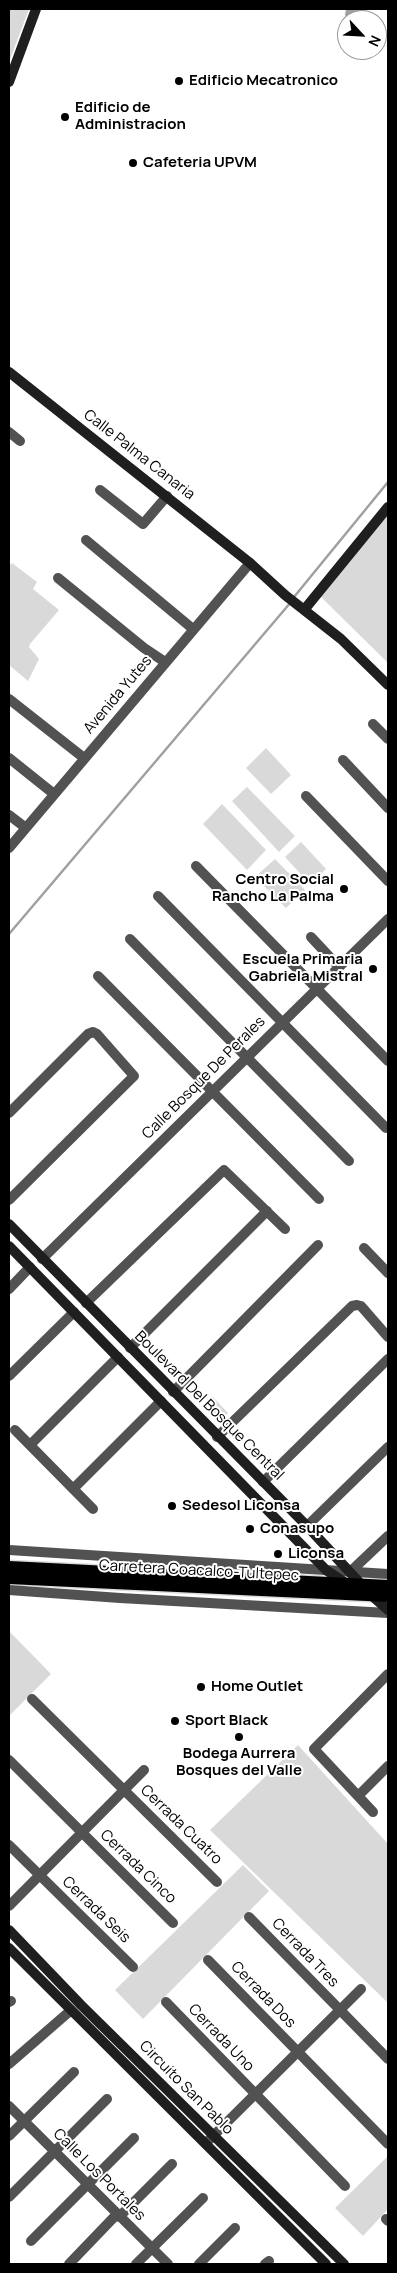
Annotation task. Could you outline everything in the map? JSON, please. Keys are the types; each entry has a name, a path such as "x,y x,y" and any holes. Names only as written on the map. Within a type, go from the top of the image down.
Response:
{"main road":[{"name":"Carretera Coacalco-Tultepec","path":"9,1567 348,1578 366,1592"},
{"name":"Carretera Coacalco-Tultepec","path":"9,1578 366,1592 388,1596"},
{"name":"Carretera Coacalco-Tultepec","path":"366,1592 388,1586"}],"street":[{"path":"9,82 36,9"},
{"name":"Calle Palma Canaria","path":"9,372 250,563 285,595 341,639 388,685"},
{"path":"9,432 20,442"},
{"path":"100,490 143,524 167,496"},
{"path":"302,608 388,507"},
{"path":"86,540 193,629"},
{"name":"Avenida Yutes","path":"9,848 250,563"},
{"path":"58,578 144,648 165,662"},
{"path":"9,699 84,758"},
{"path":"373,724 388,739"},
{"path":"9,758 54,794"},
{"path":"343,760 388,808"},
{"path":"306,796 388,881"},
{"path":"9,815 26,828"},
{"path":"196,866 388,1062"},
{"path":"158,896 386,1128"},
{"name":"Calle Bosque De Perales","path":"42,1259 338,966 388,919"},
{"path":"310,936 338,966"},
{"path":"130,939 349,1161"},
{"path":"98,976 319,1199"},
{"path":"9,1112 93,1032 97,1034 134,1076 9,1200"},
{"path":"86,1303 220,1171 227,1171 285,1229"},
{"path":"130,1348 267,1211"},
{"name":"Boulevard Del Bosque Central","path":"9,1224 306,1526 348,1578"},
{"path":"173,1392 318,1245"},
{"name":"Boulevard Del Bosque Central","path":"9,1246 326,1570 348,1578"},
{"path":"364,1248 388,1273"},
{"path":"9,1289 30,1267"},
{"path":"217,1437 352,1306 357,1304 361,1306 388,1337"},
{"path":"9,1376 74,1312"},
{"path":"95,1334 106,1323"},
{"path":"30,1445 118,1357"},
{"path":"262,1482 388,1359"},
{"path":"73,1489 161,1401"},
{"path":"15,1430 93,1509"},
{"path":"306,1526 388,1447"},
{"path":"272,1516 284,1504"},
{"path":"348,1578 388,1536"},
{"path":"9,1550 326,1570"},
{"path":"348,1578 388,1574"},
{"path":"9,1590 388,1611"},
{"path":"366,1592 388,1611"},
{"path":"373,1812 314,1749 388,1674"},
{"path":"32,1699 123,1790"},
{"path":"9,1760 81,1833"},
{"path":"358,1796 388,1766"},
{"path":"9,1906 144,1770"},
{"name":"Cerrada Cuatro","path":"123,1790 217,1882"},
{"name":"Cerrada Cinco","path":"81,1833 173,1923"},
{"path":"9,1845 39,1875"},
{"name":"Cerrada Seis","path":"39,1875 133,1966"},
{"name":"Cerrada Tres","path":"249,1917 340,2010"},
{"name":"Circuito San Pablo","path":"9,1930 162,2086 344,2264"},
{"name":"Circuito San Pablo","path":"9,1948 153,2094 326,2264"},
{"name":"Cerrada Dos","path":"208,1960 298,2052"},
{"path":"204,2144 362,1989"},
{"name":"Cerrada Uno","path":"166,2002 255,2094"},
{"path":"340,2010 388,2059"},
{"path":"9,2064 70,2011"},
{"path":"298,2052 388,2144"},
{"path":"9,2136 74,2072"},
{"path":"153,2094 162,2086"},
{"path":"255,2094 345,2186"},
{"path":"9,2197 107,2100"},
{"name":"Calle Los Portales","path":"9,2106 168,2264"},
{"path":"31,2241 134,2138"},
{"path":"69,2264 172,2164"},
{"path":"136,2264 202,2198"},
{"path":"199,2264 235,2228"}],"shaded area":[{"path":"9,9 29,9 9,62"},
{"path":"346,9 366,9 366,10"},
{"path":"388,513 388,663 320,596"},
{"path":"12,563 37,582 33,589 59,610 30,644 29,647 39,659 28,681 9,665 9,566"},
{"path":"266,748 291,775 271,794 246,768"},
{"path":"247,787 295,836 279,852 232,801"},
{"path":"222,804 266,850 247,870 203,824"},
{"path":"301,842 326,869 310,884 285,857"},
{"path":"275,859 305,890 286,908 255,877"},
{"path":"213,1397 228,1413 219,1423 202,1406"},
{"path":"9,1631 51,1674 9,1716"},
{"path":"298,1745 388,1844 388,2003 210,1830"},
{"path":"243,1865 269,1891 143,2019 115,1990"},
{"path":"388,2156 388,2209 363,2236 335,2208"}],"waterway":[{"path":"294,597 388,482"},
{"path":"9,934 291,602"}],"place":[{"name":"Edificio Mecatronico","path":"179,81"},
{"name":"Edificio de Administracion","path":"65,117"},
{"name":"Cafeteria UPVM","path":"133,163"},
{"name":"Centro Social Rancho La Palma","path":"344,889"},
{"name":"Escuela Primaria Gabriela Mistral","path":"373,969"},
{"name":"Sedesol Liconsa","path":"172,1506"},
{"name":"Conasupo","path":"250,1529"},
{"name":"Liconsa","path":"278,1554"},
{"name":"Home Outlet","path":"201,1687"},
{"name":"Sport Black","path":"175,1721"},
{"name":"Bodega Aurrera Bosques del Valle","path":"239,1737"}]}
